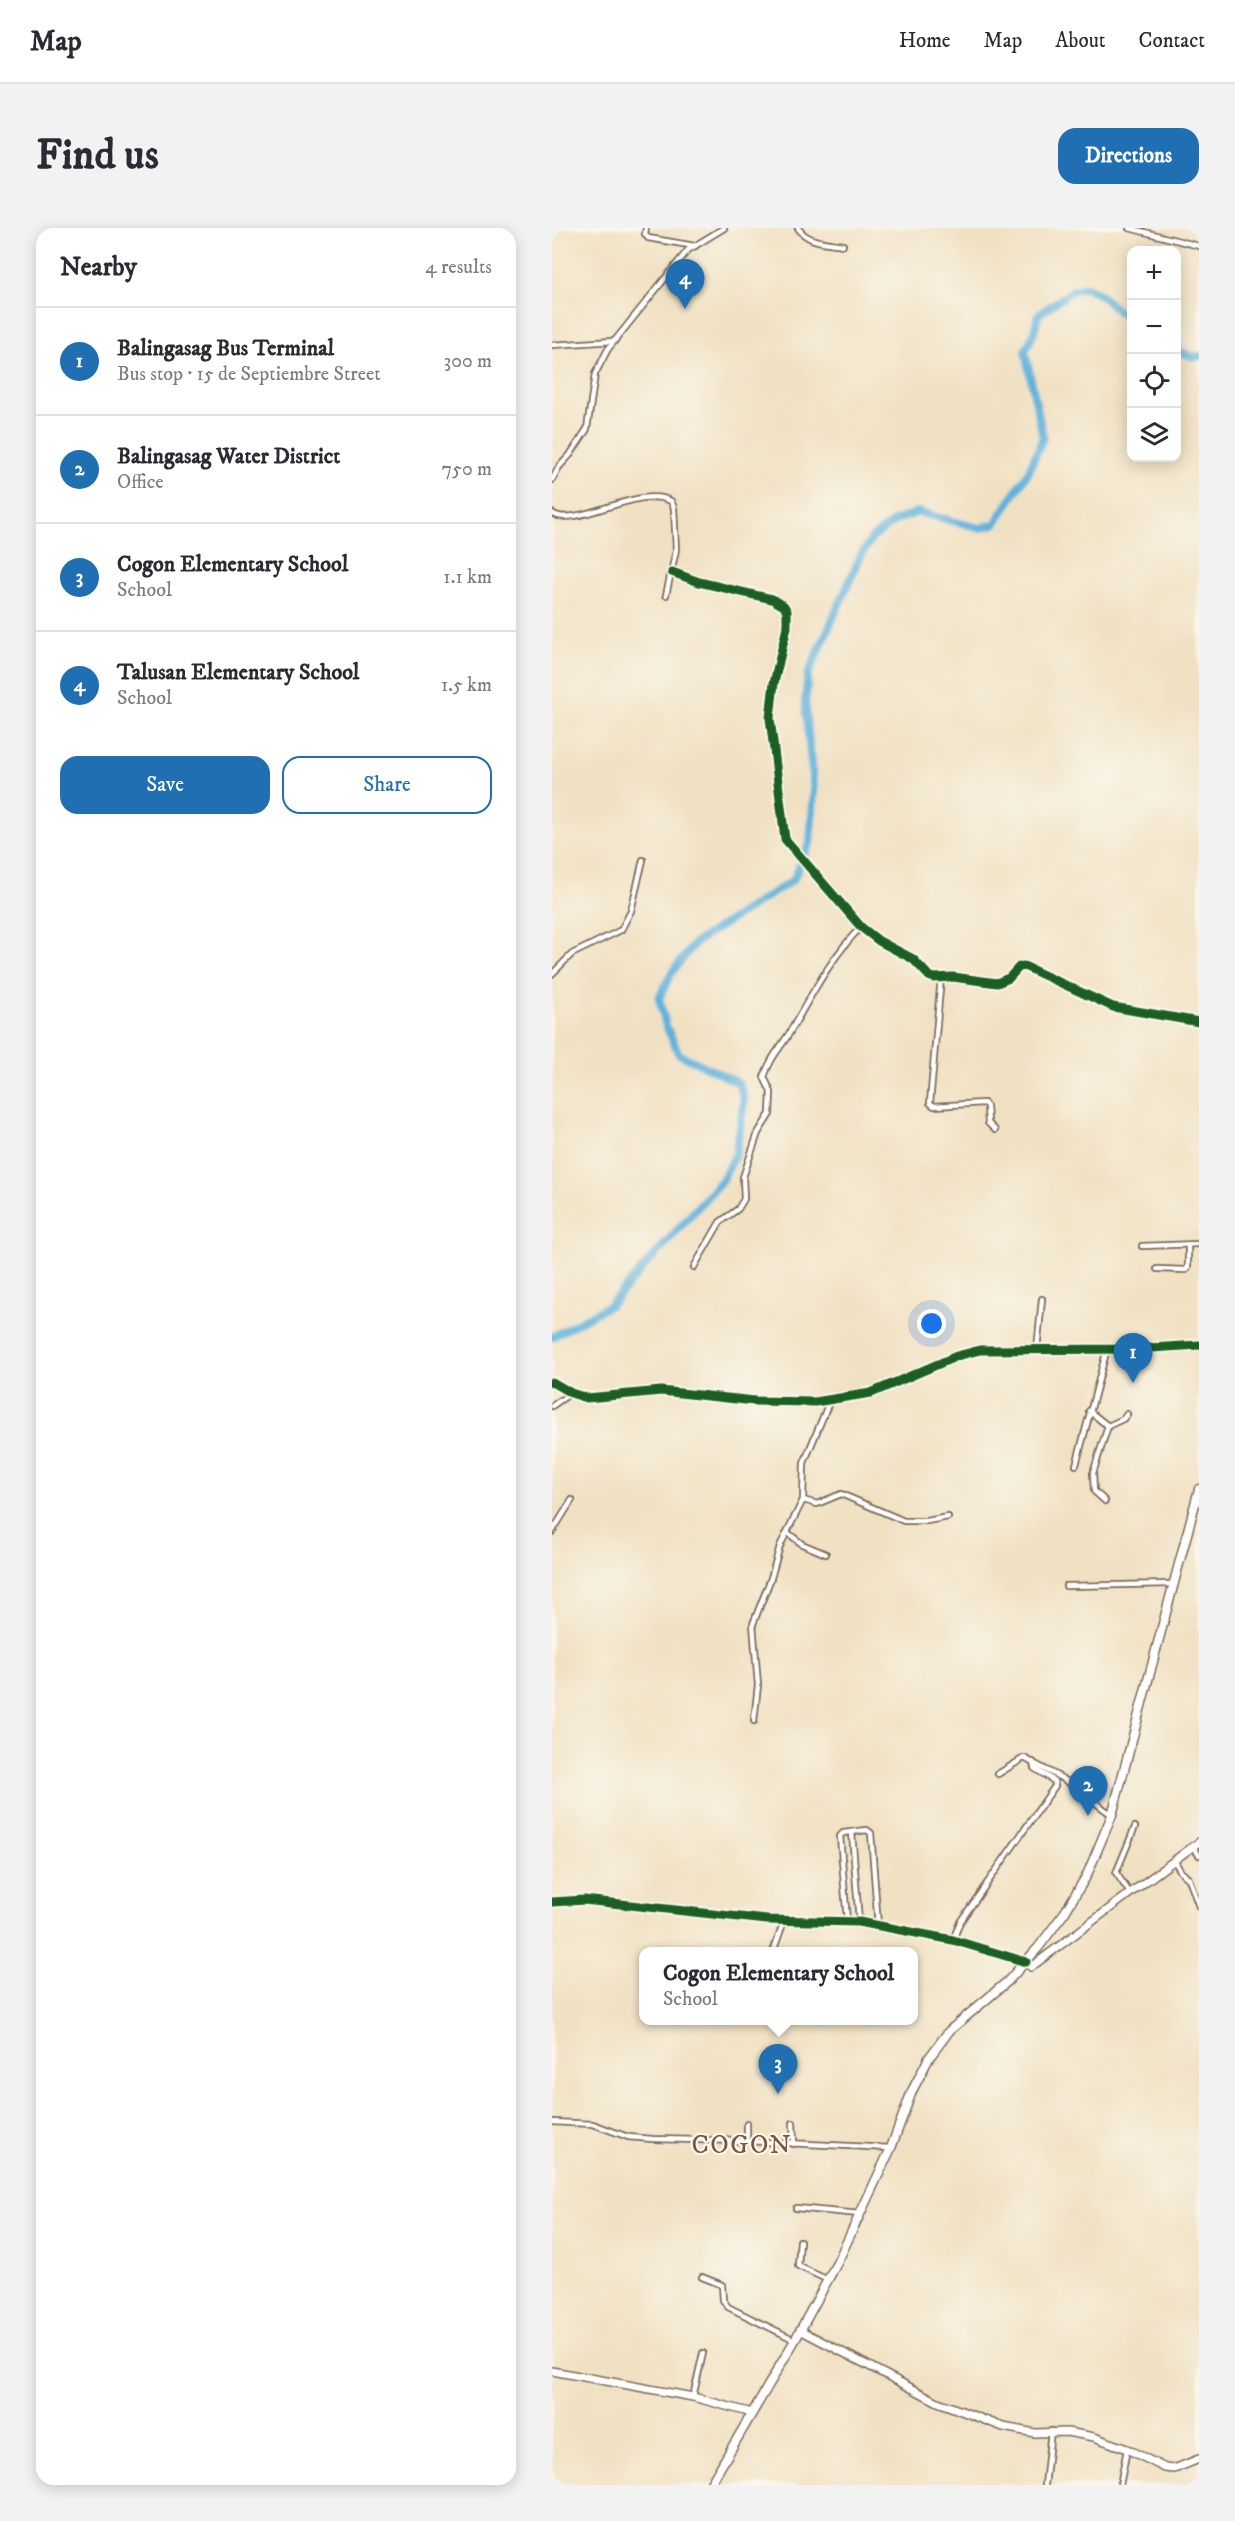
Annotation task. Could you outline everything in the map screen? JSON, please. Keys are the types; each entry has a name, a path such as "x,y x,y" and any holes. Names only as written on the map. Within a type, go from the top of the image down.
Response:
{"highway":[{"path":"710,2485 828,2280 891,2148 917,2078 935,2048 956,2024 1026,1962 1053,1929 1077,1892 1098,1850 1112,1815 1199,1489"}],"street":[{"path":"646,228 645,234 648,238 695,246"},
{"path":"552,480 587,429 595,374 614,341 677,263 695,246 724,228"},
{"path":"798,228 803,235 812,240 843,244"},
{"path":"1129,228 1199,246"},
{"path":"552,345 614,341"},
{"path":"552,513 565,518 633,500 667,499 674,508 676,550 666,595"},
{"path":"672,572 699,582 772,599 784,606 787,611 787,627 774,682 770,718 783,832 792,850 874,939 913,959 929,976 996,983 1009,978 1016,969 1024,966 1113,1008 1199,1022"},
{"path":"552,974 572,954 621,930 631,911 643,860"},
{"path":"694,1267 720,1222 738,1209 744,1199 743,1177 758,1133 770,1114 771,1092 764,1077 775,1051 790,1031 819,982 861,927"},
{"path":"941,978 930,1103 936,1106 984,1103 987,1106 988,1123 995,1130"},
{"path":"1142,1246 1199,1244"},
{"path":"1157,1269 1186,1270 1188,1245"},
{"path":"1037,1350 1042,1299"},
{"path":"552,1383 587,1398 661,1391 755,1401 801,1403 871,1393 965,1354 988,1350 1199,1346"},
{"path":"1076,1465 1107,1349"},
{"path":"552,1406 571,1393"},
{"path":"754,1721 758,1685 752,1630 778,1553 803,1500 804,1463 830,1400"},
{"path":"1089,1411 1108,1426"},
{"path":"1108,1426 1127,1414"},
{"path":"1100,1419 1115,1423"},
{"path":"1105,1501 1094,1491 1092,1479 1108,1426"},
{"path":"803,1500 817,1504 841,1494 904,1521 927,1521 948,1517"},
{"path":"552,1532 572,1500"},
{"path":"788,1533 802,1544 826,1554"},
{"path":"1066,1586 1173,1584"},
{"path":"998,1774 1024,1758 1065,1780 1112,1815"},
{"path":"953,1940 960,1922 1054,1786 1054,1780 1034,1768 1033,1762"},
{"path":"1130,1893 1116,1873 1135,1827"},
{"path":"847,1921 840,1838 841,1834 867,1830 871,1833 878,1926"},
{"path":"852,1832 859,1922"},
{"path":"552,1902 592,1901 784,1921 859,1922 953,1940 1026,1962 1031,1967 1196,1844 1199,1855"},
{"path":"1174,1860 1181,1872 1189,1879 1199,1907"},
{"path":"775,1947 784,1921"},
{"path":"552,2122 593,2124 628,2137 694,2142 747,2141 891,2148"},
{"path":"792,2123 794,2144"},
{"path":"747,2124 747,2141"},
{"path":"796,2208 860,2214"},
{"path":"800,2241 798,2266 828,2280"},
{"path":"702,2277 722,2285 723,2300 728,2307 795,2340"},
{"path":"800,2330 961,2412 1016,2431 1084,2434 1127,2449 1165,2468 1174,2469 1199,2459"},
{"path":"693,2397 704,2353"},
{"path":"552,2371 693,2397 753,2413"},
{"path":"1045,2485 1051,2431"},
{"path":"1120,2485 1127,2449"}],"waterway":[{"path":"552,1337 610,1305 722,1180 736,1154 744,1100 739,1083 679,1054 666,1026 659,998 672,972 695,943 793,880 810,843 814,791 805,703 808,675 861,555 873,537 894,521 918,512 980,528 995,524 1029,471 1043,437 1025,351 1034,333 1038,315 1073,290 1087,287 1099,294 1127,319"},
{"path":"1181,352 1194,357 1199,356"}],"cycle path":[{"path":"672,572 699,582 772,599 784,606 787,611 787,627 774,683 770,718 785,839 861,927 879,941 913,959 929,976 934,978 953,977 997,983 1009,978 1019,967 1024,966 1113,1007 1199,1022"},
{"path":"552,1382 571,1393 587,1398 661,1391 755,1401 815,1402 871,1393 957,1356 980,1350 1135,1349 1199,1345"},
{"path":"552,1902 584,1900 767,1920 859,1922 953,1940 1026,1962"}],"place":[{"name":"Talusan Elementary School","path":"685,309"},
{"name":"Balingasag Bus Terminal","path":"1133,1383"},
{"name":"Balingasag Water District","path":"1088,1816"},
{"name":"Cogon Elementary School","path":"778,2094"}],"district":[{"name":"COGON","path":"742,2145"}]}
